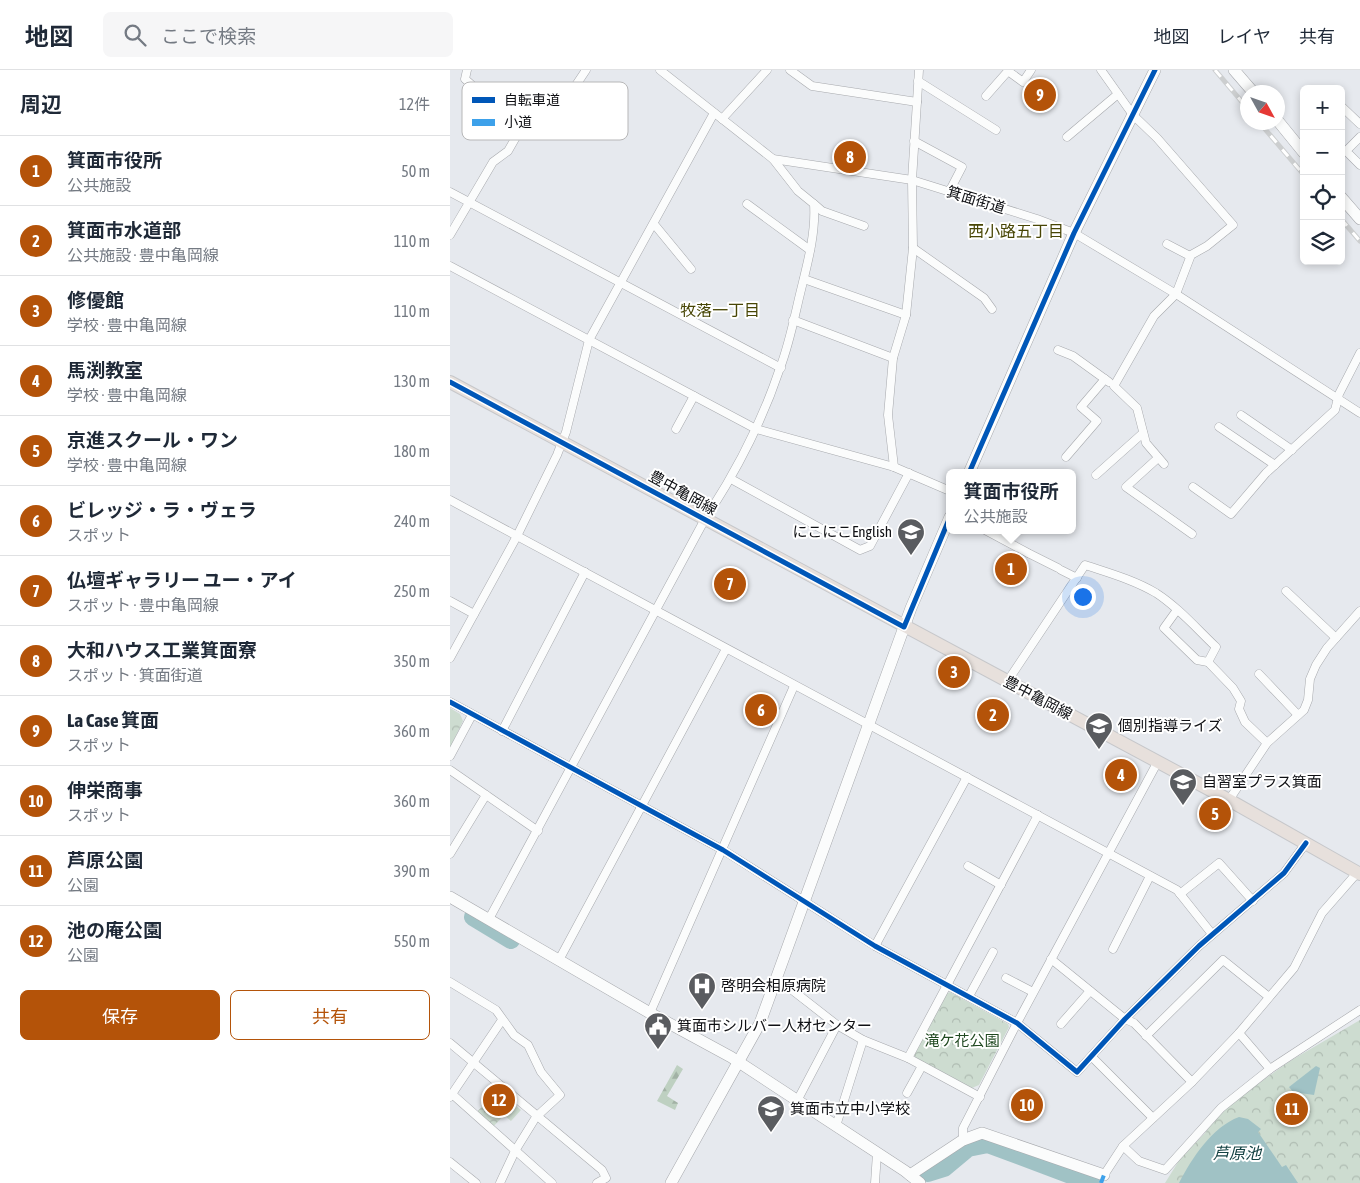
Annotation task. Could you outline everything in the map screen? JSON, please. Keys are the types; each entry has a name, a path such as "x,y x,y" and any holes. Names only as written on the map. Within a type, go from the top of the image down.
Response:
{"main road":[{"name":"豊中亀岡線","path":"450,382 1229,800 1359,874"}],"street":[{"path":"467,70 465,79 469,82"},
{"path":"578,82 586,70"},
{"name":"箕面街道","path":"660,70 773,159 912,180 1037,219 1074,234 1176,294 1360,413"},
{"path":"722,119 767,70"},
{"path":"790,70 812,86 917,102"},
{"path":"894,467 888,415 893,358 906,314 913,248 912,180 919,70"},
{"path":"986,96 1008,71 1023,82 1031,70"},
{"path":"1101,70 1133,115 1158,138 1233,224 1207,246 1190,256 1176,294 1154,316 1114,386"},
{"path":"971,469 1074,234 1155,70"},
{"path":"1234,70 1247,85"},
{"path":"918,81 996,130"},
{"path":"1067,137 1118,94"},
{"path":"1345,110 1360,124"},
{"path":"450,658 518,536 562,442 589,340 654,224 682,167 714,113"},
{"path":"1285,129 1300,147"},
{"path":"1360,137 1346,151 1360,165"},
{"path":"450,235 468,201 493,162 508,151 515,140"},
{"path":"914,141 962,167 949,192"},
{"path":"773,159 798,191 822,211 864,226"},
{"path":"450,192 781,368"},
{"path":"1345,202 1360,219"},
{"path":"747,204 810,250"},
{"path":"490,920 705,519 731,479 756,430 781,368 804,279 815,222 814,204"},
{"path":"654,224 691,269"},
{"path":"1167,244 1190,256"},
{"path":"913,248 984,298 992,309"},
{"path":"450,266 756,430 894,467 946,489"},
{"path":"804,279 906,314"},
{"path":"793,320 893,358"},
{"path":"1058,350 1073,356 1105,379 1137,408 1146,443 1164,464"},
{"path":"1193,488 1231,514 1275,465 1335,410 1339,394 1360,353"},
{"path":"1066,457 1097,421 1081,407 1105,379"},
{"path":"676,428 694,396"},
{"path":"1240,415 1292,450"},
{"path":"1219,427 1275,465"},
{"path":"1096,475 1143,433"},
{"path":"1158,458 1126,487 1192,534"},
{"path":"731,479 860,550 870,546 909,473"},
{"path":"450,500 1177,890 1212,934"},
{"path":"671,1183 760,1023 778,978 904,626 946,527"},
{"path":"991,534 1077,578"},
{"path":"1007,682 1085,565 1130,580 1157,594 1177,610 1216,648 1208,662"},
{"path":"502,731 585,572"},
{"path":"1286,591 1336,638"},
{"path":"450,600 474,614"},
{"path":"1177,610 1164,628 1197,660 1208,662 1233,688 1241,701 1239,709 1245,722 1267,743"},
{"path":"1229,800 1267,743 1298,715 1308,700 1310,678 1316,665 1336,638 1360,611"},
{"path":"559,960 726,649"},
{"path":"1259,674 1298,715"},
{"path":"650,1013 794,686"},
{"path":"450,702 723,850 875,946 1017,1023 1076,1072 1125,1020 1212,934 1284,873 1306,843"},
{"path":"450,756 472,714"},
{"path":"963,1140 963,1128 1017,1023 1157,763"},
{"path":"450,770 538,831"},
{"path":"875,946 967,777"},
{"path":"450,854 486,795"},
{"path":"908,1058 946,983 1038,815"},
{"path":"1180,894 1220,863 1253,901"},
{"path":"968,866 1001,885"},
{"path":"910,1175 963,1140 982,1133 997,1136 1104,1175 1123,1146 1192,1082 1239,1033 1294,968 1322,913 1359,874"},
{"path":"1113,949 1150,876"},
{"path":"450,897 650,1013 740,1062 920,1183"},
{"path":"969,996 993,952"},
{"path":"1051,958 1125,1020 1134,1023 1192,1082"},
{"path":"1146,1036 1223,960 1269,997"},
{"path":"778,978 838,1025 863,1040 908,1058 980,1097"},
{"path":"1006,978 1033,992"},
{"path":"450,982 496,1010 514,1036 528,1045 541,1072 560,1095 536,1117 515,1151 500,1183"},
{"path":"1061,1024 1090,991"},
{"path":"1123,1146 1139,1160 1165,1170 1220,1108 1270,1069 1360,1010"},
{"path":"502,1020 472,1061 451,1095 552,1183"},
{"path":"797,1101 838,1025"},
{"path":"1239,1033 1270,1069"},
{"path":"836,1126 863,1040"},
{"path":"450,1043 536,1117 602,1170 606,1178 597,1183"},
{"path":"1092,1057 1153,1118"},
{"path":"907,1093 922,1066"},
{"path":"875,1183 877,1153"},
{"path":"450,1162 476,1183"}],"green space":[{"path":"450,708 460,714 463,721 450,748"},
{"name":"滝ケ花公園","path":"950,992 1008,1024 1009,1027 979,1085 972,1088 916,1059 914,1055 946,994"},
{"path":"1360,1020 1360,1183 1165,1183 1180,1159 1205,1133 1216,1118 1234,1101 1290,1061"},
{"path":"677,1065 683,1069 667,1096 678,1103 675,1110 657,1101"},
{"path":"497,1090 521,1110 511,1121 504,1115 493,1127 477,1112"}],"water":[{"path":"1316,1066 1320,1068 1314,1095 1293,1092 1289,1087"},
{"name":"芦原池","path":"1239,1117 1248,1119 1261,1129 1258,1132 1282,1167 1286,1165 1298,1183 1179,1183 1204,1144 1220,1128"}],"waterway":[{"path":"473,917 511,940"},
{"path":"928,1173 944,1168 968,1148 988,1144 1092,1183"}],"railway":[{"path":"1215,70 1240,100"},
{"path":"1266,130 1300,170"},
{"path":"1342,220 1360,241"}],"marked path":[{"path":"1101,1183 1104,1175"}],"cycle path":[{"path":"971,469 1074,233 1155,70"},
{"path":"450,382 904,627 946,527"},
{"path":"450,702 723,850 875,946 1017,1023 1077,1072 1125,1019 1199,946 1284,873 1306,843"}],"place":[{"name":"La Case 箕面","path":"1040,95"},
{"name":"大和ハウス工業箕面寮","path":"850,157"},
{"name":"にこにこEnglish","path":"911,556"},
{"name":"箕面市役所","path":"1011,569"},
{"name":"仏壇ギャラリー ユー・アイ","path":"730,584"},
{"name":"修優館","path":"954,672"},
{"name":"ビレッジ・ラ・ヴェラ","path":"761,710"},
{"name":"箕面市水道部","path":"993,715"},
{"name":"個別指導ライズ","path":"1099,750"},
{"name":"馬渕教室","path":"1121,775"},
{"name":"自習室プラス箕面","path":"1183,806"},
{"name":"京進スクール・ワン","path":"1215,814"},
{"name":"啓明会相原病院","path":"702,1010"},
{"name":"箕面市シルバー人材センター","path":"658,1050"},
{"name":"池の庵公園","path":"499,1100"},
{"name":"伸栄商事","path":"1027,1105"},
{"name":"芦原公園","path":"1292,1109"},
{"name":"箕面市立中小学校","path":"771,1133"}],"district":[{"name":"西小路五丁目","path":"1016,231"},
{"name":"牧落一丁目","path":"720,310"}]}
